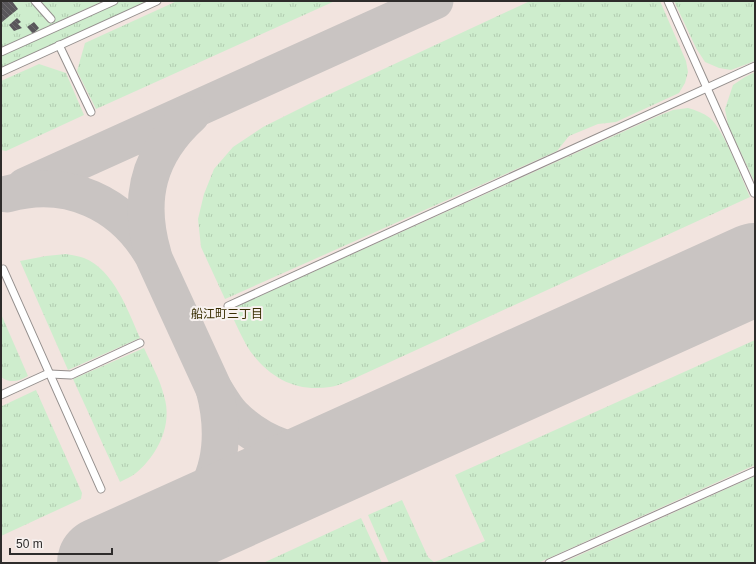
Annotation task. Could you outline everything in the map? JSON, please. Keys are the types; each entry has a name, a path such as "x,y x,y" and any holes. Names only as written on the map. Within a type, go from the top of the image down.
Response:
{"lane":[{"path":"36,1 51,19"},
{"path":"1,52 114,1"},
{"path":"1,72 157,1"},
{"path":"668,1 754,193"},
{"path":"59,45 90,112"},
{"path":"228,306 755,66"},
{"path":"3,270 101,489"},
{"path":"1,395 49,374 71,375 140,343"},
{"path":"549,563 755,471"}],"shaded area":[{"path":"1,1 755,1 755,563 1,563"}],"green space":[{"path":"1,1 103,1 1,48"},
{"path":"120,1 148,1 1,68 1,56"},
{"path":"177,1 335,1 96,109 77,71 85,43"},
{"path":"530,1 660,1 686,61 688,72 685,83 679,93 616,122 598,124 569,136 557,151 225,299 201,247 198,219 204,194 214,169 233,147 263,127 317,100"},
{"path":"674,1 755,1 755,61 731,70 719,68 705,62 696,48"},
{"path":"39,64 66,73 84,115 6,151 1,150 1,81"},
{"path":"755,72 755,183 728,125 725,109 733,85"},
{"path":"688,108 705,115 715,124 727,144 750,197 342,384 330,387 308,388 297,386 278,378 261,364 251,352 229,310 658,116 673,110"},
{"path":"66,254 84,258 95,264 112,281 125,304 140,338 68,370 20,261"},
{"path":"1,314 28,376 18,380 12,381 1,377"},
{"path":"755,340 755,465 538,563 389,563 368,515 402,500 428,557 434,562 485,541 455,475"},
{"path":"144,348 158,378 164,396 167,417 162,438 151,457 136,473 120,482 73,379"},
{"path":"36,390 82,493 81,499 1,536 1,405 2,406"},
{"path":"755,476 755,563 562,563"},
{"path":"361,518 382,563 263,563"}],"building":[{"path":"12,1 18,9 2,22 1,2"},
{"path":"17,18 21,22 18,24 22,28 14,31 9,25"},
{"path":"34,22 39,28 33,34 27,27"}],"taxiway":[{"path":"25,186 435,1"},
{"path":"153,254 148,234 146,215 150,178 165,145 176,130 191,115"},
{"path":"7,194 29,190 51,189 72,192 91,199 109,209 126,222 141,237 153,256 214,389 230,413 244,426 269,442 296,451 325,454 340,452 366,444"},
{"path":"163,536 195,507 207,489 213,476 220,447 219,418 214,389"}],"runway":[{"path":"103,563 755,269"}],"district":[{"name":"船江町三丁目","path":"227,314"}]}
